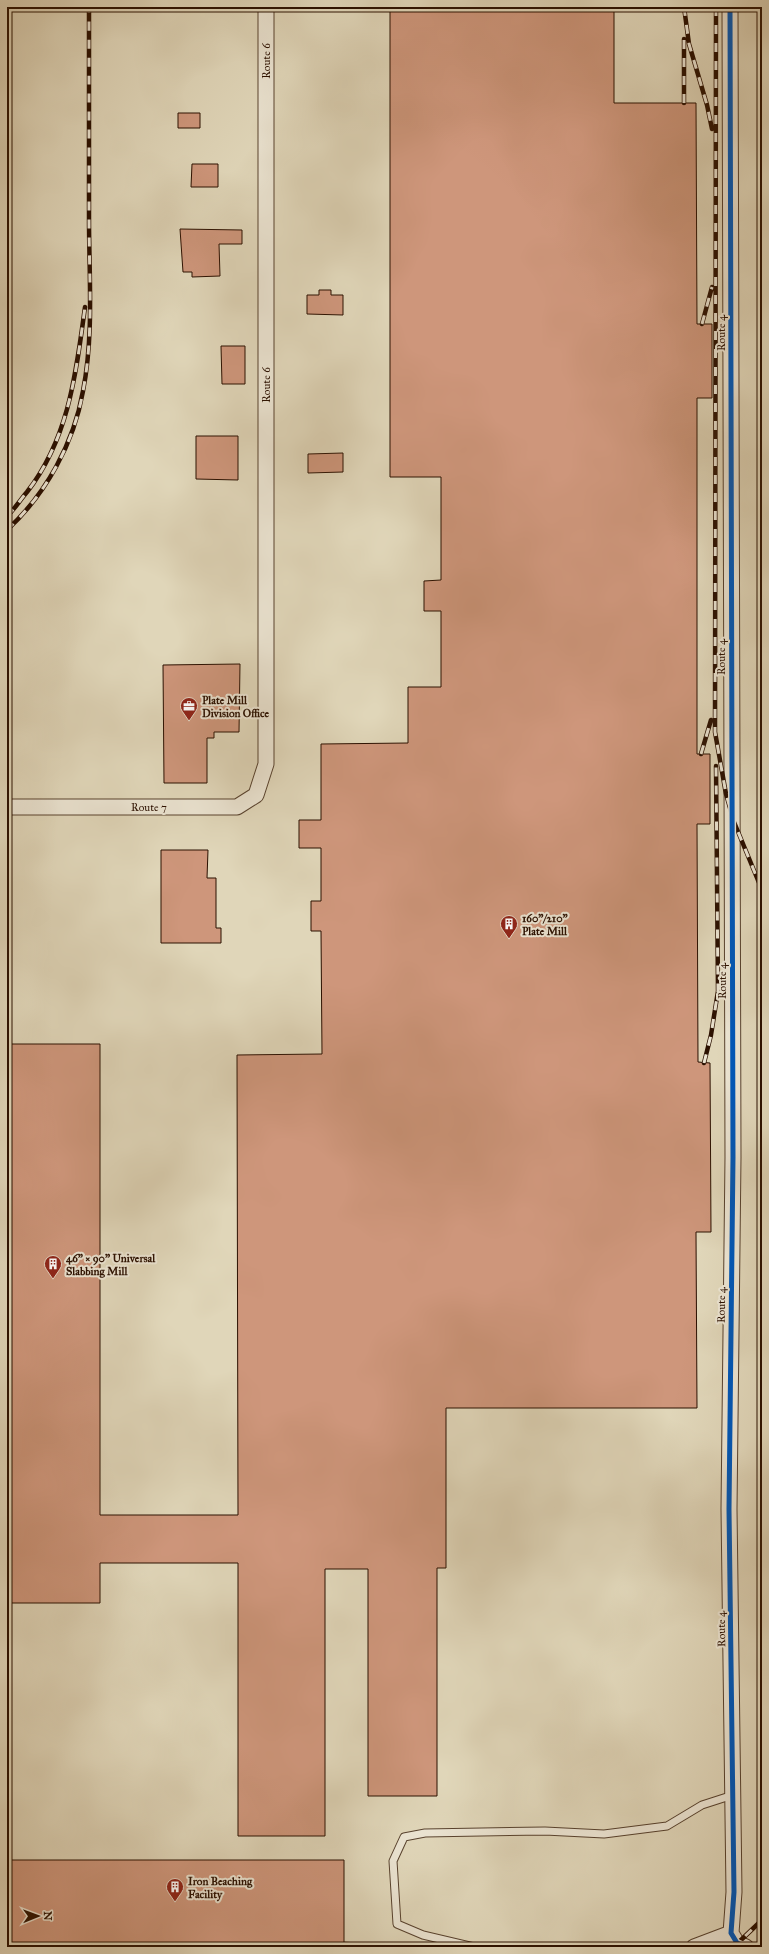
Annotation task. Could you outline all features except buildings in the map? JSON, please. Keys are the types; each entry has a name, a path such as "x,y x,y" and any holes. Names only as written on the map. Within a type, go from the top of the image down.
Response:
{"street":[{"name":"Route 6","path":"266,7 266,764"},
{"name":"Route 4","path":"730,7 733,1157 729,1509 734,1892 731,1933"},
{"name":"Route 7","path":"7,807 237,807 256,795 266,764"},
{"path":"694,1947 731,1933 737,1943 746,1947"}],"lane":[{"path":"474,1947 423,1934 397,1924 393,1861 404,1837 425,1832 523,1831 604,1834 667,1826 702,1805 733,1794"}],"railway":[{"path":"7,530 34,500 46,484 56,466 73,430 83,391 89,349 90,327 89,7"},
{"path":"684,7 689,44 707,105 712,129"},
{"path":"716,7 715,732 726,794 734,822 762,890"},
{"path":"684,39 684,103"},
{"path":"702,324 712,287"},
{"path":"7,516 27,492 53,450 74,380 85,307"},
{"path":"701,754 711,720"},
{"path":"704,1063 711,1035 718,991 716,766"},
{"path":"731,1947 762,1920"},
{"path":"344,1944 422,1947"}],"cycle path":[{"path":"730,7 733,1157 729,1509 734,1892 731,1933 737,1943 746,1947"}],"place":[{"name":"Plate Mill Division Office","path":"189,721"},
{"name":"160\"/210\" Plate Mill","path":"509,939"},
{"name":"46\" × 90\" Universal Slabbing Mill","path":"53,1279"},
{"name":"Iron Beaching Facility","path":"175,1902"}]}
